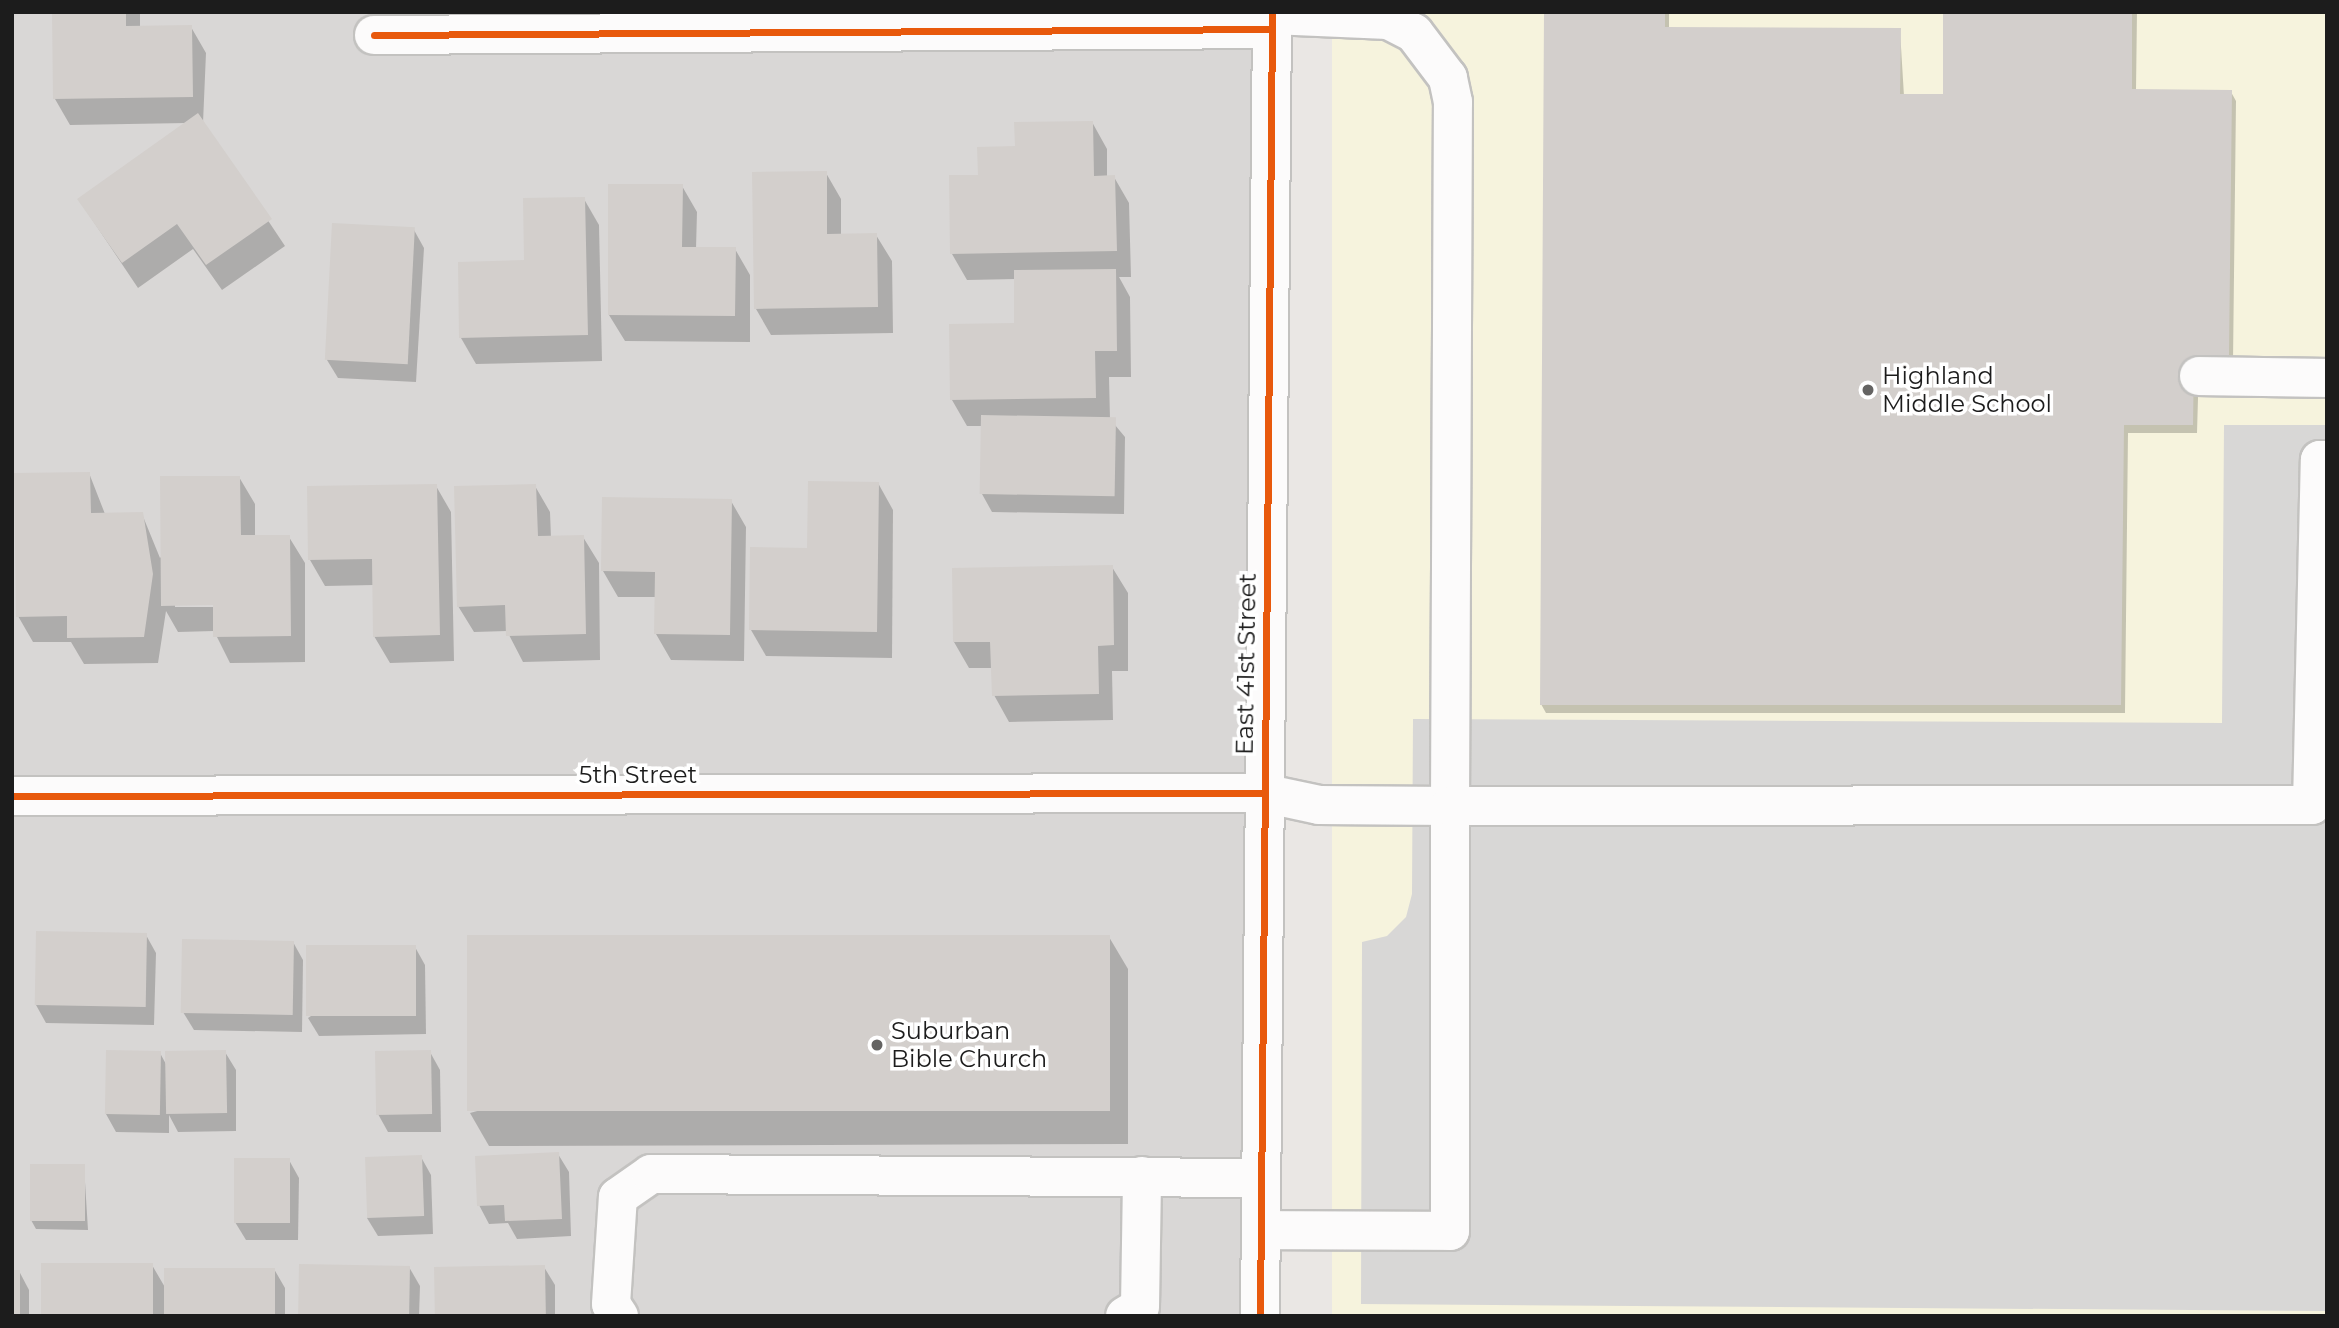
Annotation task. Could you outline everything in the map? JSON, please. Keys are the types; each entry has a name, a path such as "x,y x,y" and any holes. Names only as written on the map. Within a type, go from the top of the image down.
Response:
{"street":[{"path":"374,35 1272,19 1388,20 1415,33 1448,78 1453,102 1450,1231 1261,1230"},
{"name":"East 41st Street","path":"1260,1316 1272,19"},
{"path":"2199,376 2327,378"},
{"name":"5th Street","path":"12,796 1264,793 1319,805 2312,805 2320,460 2327,460"},
{"path":"619,1316 611,1304 618,1197 650,1174 1261,1178"},
{"path":"1125,1316 1140,1307 1142,1177"}],"shaded area":[{"path":"12,12 1272,12 1272,1316 12,1316"},
{"path":"1332,12 2327,12 2327,1316 1332,1316"},
{"path":"2224,425 2327,425 2327,1311 1361,1304 1362,942 1387,936 1406,917 1412,894 1413,719 2222,723"}],"building":[{"path":"52,12 126,12 126,26 192,25 193,97 53,99"},
{"name":"Highland Middle School","path":"1544,12 1665,12 1665,27 1901,28 1900,94 1943,94 1943,12 2132,12 2132,89 2232,90 2229,355 2194,356 2193,425 2124,425 2121,705 1540,705"},
{"path":"198,113 272,219 206,265 177,224 122,263 77,199"},
{"path":"1093,121 1094,176 1115,175 1117,251 950,254 949,175 978,175 977,147 1015,146 1014,122"},
{"path":"827,171 827,234 877,233 878,307 754,309 752,172"},
{"path":"608,184 683,184 682,247 736,247 735,316 608,315"},
{"path":"585,197 588,335 459,338 458,262 524,260 523,198"},
{"path":"332,223 415,227 408,364 325,360"},
{"path":"1116,269 1117,351 1095,351 1096,398 950,400 949,324 1014,323 1014,270"},
{"path":"981,415 1116,417 1115,496 980,494"},
{"path":"90,472 91,513 143,512 153,574 144,637 67,638 67,616 16,617 14,473"},
{"path":"160,476 240,476 241,535 290,535 291,636 213,637 213,605 161,606"},
{"path":"808,481 879,482 877,632 749,630 750,547 807,548"},
{"path":"437,484 440,635 373,637 372,559 308,560 307,486"},
{"path":"536,484 538,536 584,535 586,634 506,636 505,605 457,607 454,486"},
{"path":"602,497 732,499 730,635 654,634 655,572 601,571"},
{"path":"1113,565 1114,645 1098,646 1099,694 992,696 990,642 953,642 952,568"},
{"path":"36,931 147,933 146,1007 35,1005"},
{"path":"467,935 1110,935 1110,1111 467,1111"},
{"path":"182,939 294,941 293,1015 181,1013"},
{"path":"306,945 416,945 416,1016 306,1016"},
{"path":"106,1050 161,1051 160,1115 105,1114"},
{"path":"226,1050 227,1113 166,1114 165,1051"},
{"path":"431,1050 432,1114 376,1115 375,1051"},
{"path":"559,1152 562,1219 505,1221 504,1205 477,1206 475,1156"},
{"path":"422,1155 424,1216 367,1218 365,1157"},
{"path":"234,1158 290,1158 290,1223 234,1223"},
{"path":"30,1164 85,1164 85,1221 30,1221"},
{"path":"41,1263 153,1263 153,1316 41,1316"},
{"path":"299,1264 410,1266 409,1316 298,1316"},
{"path":"545,1265 546,1316 435,1316 434,1267"},
{"path":"164,1268 275,1268 275,1316 164,1316"},
{"path":"12,1270 20,1270 20,1316 12,1316"}],"cycle path":[{"path":"1260,1316 1272,12"},
{"path":"374,35 1272,29"},
{"path":"12,796 1263,793"}],"place":[{"name":"Highland Middle School","path":"1868,390"},
{"name":"Suburban Bible Church","path":"877,1045"}]}
